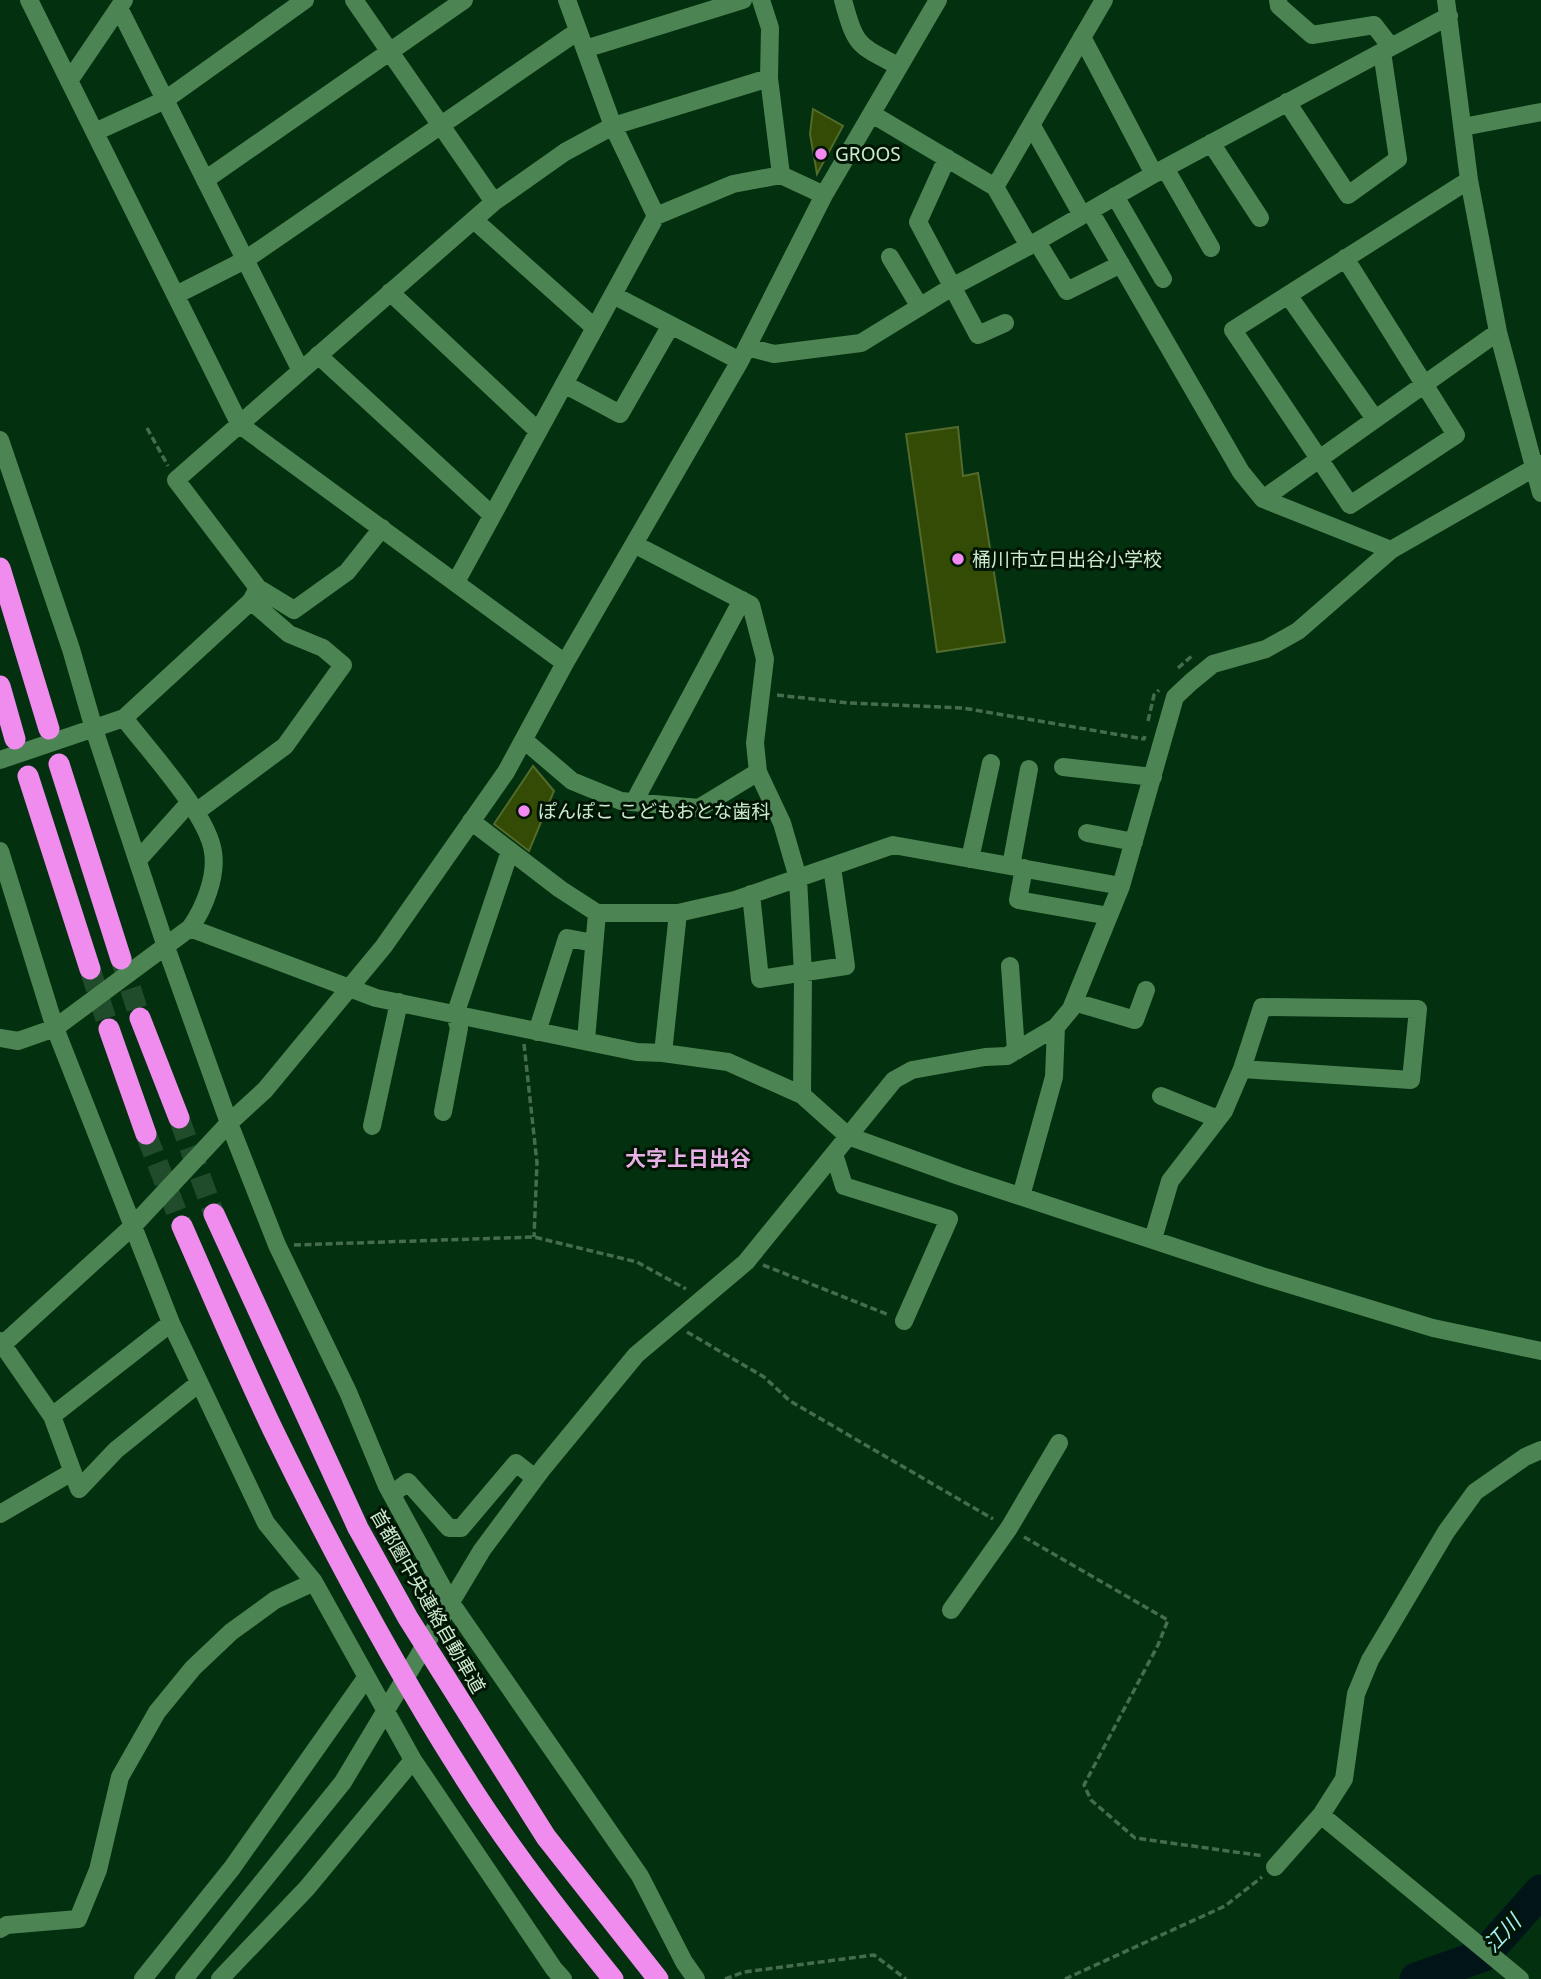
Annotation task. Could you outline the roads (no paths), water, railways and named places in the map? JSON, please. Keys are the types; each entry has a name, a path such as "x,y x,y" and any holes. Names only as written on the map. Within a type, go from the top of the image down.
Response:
{"highway":[{"path":"0,568 50,729"},
{"path":"0,686 15,739"},
{"path":"59,764 121,959"},
{"path":"28,776 90,969"},
{"path":"140,1018 179,1118"},
{"path":"109,1030 146,1134"},
{"name":"首都圏中央連絡自動車道","path":"214,1214 358,1528 401,1607 546,1838 658,1979"},
{"path":"182,1226 273,1429 361,1600 466,1780 580,1938 613,1979"}],"street":[{"path":"29,0 240,425 565,663"},
{"path":"95,132 165,100 305,0"},
{"path":"354,0 494,202"},
{"path":"205,180 464,0"},
{"path":"566,0 613,126 656,216"},
{"path":"585,49 743,0"},
{"path":"761,0 771,28 769,78 781,175"},
{"path":"843,0 852,31 861,46 898,66"},
{"path":"199,1383 116,1450 79,1489 52,1416 35,1388 1,1344 133,1226 229,1123 265,1090 384,946 506,772 565,663 744,354 824,195 938,0"},
{"path":"995,187 1104,0"},
{"path":"1278,0 1279,6 1312,35 1374,25 1387,49 1398,159 1348,195 1287,102"},
{"path":"69,81 121,4"},
{"path":"121,4 165,100 301,371"},
{"path":"613,295 671,325 744,354 774,354 862,343 952,287 1159,171 1387,49 1448,8 1469,180 1499,332 1537,466 1541,493"},
{"path":"176,295 245,260 578,31"},
{"path":"1082,37 1159,171 1211,248"},
{"path":"138,860 193,807 285,746 343,665 323,648 289,634 255,594 176,480 494,202 565,152 613,126 769,78"},
{"path":"1463,127 1541,112"},
{"path":"872,114 995,187 1067,291 1121,264"},
{"path":"1032,126 1121,264 1241,472 1263,499 1391,550"},
{"path":"1211,143 1260,218"},
{"path":"947,158 918,222 978,335 1004,323"},
{"path":"456,582 656,216 733,184 781,175 824,195"},
{"path":"1345,258 1456,435 1350,505 1233,330 1345,258 1469,180"},
{"path":"1115,197 1163,279"},
{"path":"474,220 595,328"},
{"path":"890,257 920,307"},
{"path":"390,292 538,431"},
{"path":"1288,295 1375,419"},
{"path":"564,384 620,414 671,325"},
{"path":"1263,499 1499,332"},
{"path":"318,355 492,515"},
{"path":"0,440 71,649 94,729 166,947 229,1123 277,1245 348,1392 392,1494 448,1606 640,1876 684,1962 696,1979"},
{"path":"184,1979 343,1782 482,1550 536,1478 636,1355 750,1256 894,1080 912,1070 985,1057 1007,1056 1056,1027 1074,1002 1121,886 1175,697 1213,664 1266,649 1298,631 1391,550 1537,466"},
{"path":"255,594 294,610 347,572 382,528"},
{"path":"634,544 751,605 765,659 755,743 758,772 782,823 798,878 803,974 802,1095"},
{"path":"0,760 124,718 255,594"},
{"path":"634,802 742,600"},
{"path":"0,1038 18,1041 55,1028 166,947 190,928 201,913 212,875 214,854 208,834 193,807 124,718"},
{"path":"524,740 572,780 621,801 699,808 758,772"},
{"path":"970,859 991,763"},
{"path":"1063,767 1153,777"},
{"path":"1029,769 1017,867 1018,900 1109,916"},
{"path":"471,821 597,913 678,913 751,894 893,845 1121,886"},
{"path":"1087,833 1134,842"},
{"path":"0,850 55,1028 171,1323 267,1523 314,1582 413,1760 563,1979"},
{"path":"443,1112 459,1028 455,1015 510,851"},
{"path":"751,894 760,978 846,966 832,867"},
{"path":"586,1040 597,913"},
{"path":"663,1053 678,913"},
{"path":"190,928 376,998 637,1052 728,1062 802,1095 848,1136 1262,1276 1433,1328 1541,1352"},
{"path":"530,1031 567,938 594,943"},
{"path":"1010,965 1016,1051"},
{"path":"1074,1002 1135,1020 1146,990"},
{"path":"372,1126 399,1002"},
{"path":"1153,1240 1170,1181 1218,1119 1242,1069 1262,1007 1418,1009 1412,1080 1242,1069"},
{"path":"1021,1196 1054,1077 1056,1027"},
{"path":"1161,1097 1218,1119"},
{"path":"834,1154 844,1186 949,1219 904,1321"},
{"path":"52,1416 171,1323"},
{"path":"951,1611 1009,1528 1059,1443"},
{"path":"1278,1862 1321,1815 1344,1779 1356,1694 1370,1660 1446,1532 1475,1492 1533,1454 1541,1470"},
{"path":"392,1494 408,1482 449,1528 461,1528 516,1463 536,1478"},
{"path":"0,1514 72,1472"},
{"path":"0,1929 7,1925 78,1919 98,1870 120,1777 157,1712 193,1668 231,1632 275,1600 314,1582"},
{"path":"143,1979 232,1868 366,1678"},
{"path":"220,1979 307,1888 413,1760"},
{"path":"1321,1815 1520,1979"}],"waterway":[{"name":"江川","path":"1416,1979 1484,1955 1541,1891"}],"tunnel":[{"path":"121,959 140,1018"},
{"path":"90,969 109,1029"},
{"path":"179,1118 214,1214"},
{"path":"146,1134 182,1226"}],"place":[{"name":"GROOS","path":"821,154"},
{"name":"桶川市立日出谷小学校","path":"958,559"},
{"name":"ぽんぽこ こどもおとな歯科","path":"524,811"}],"district":[{"name":"大字上日出谷","path":"688,1158"}]}
